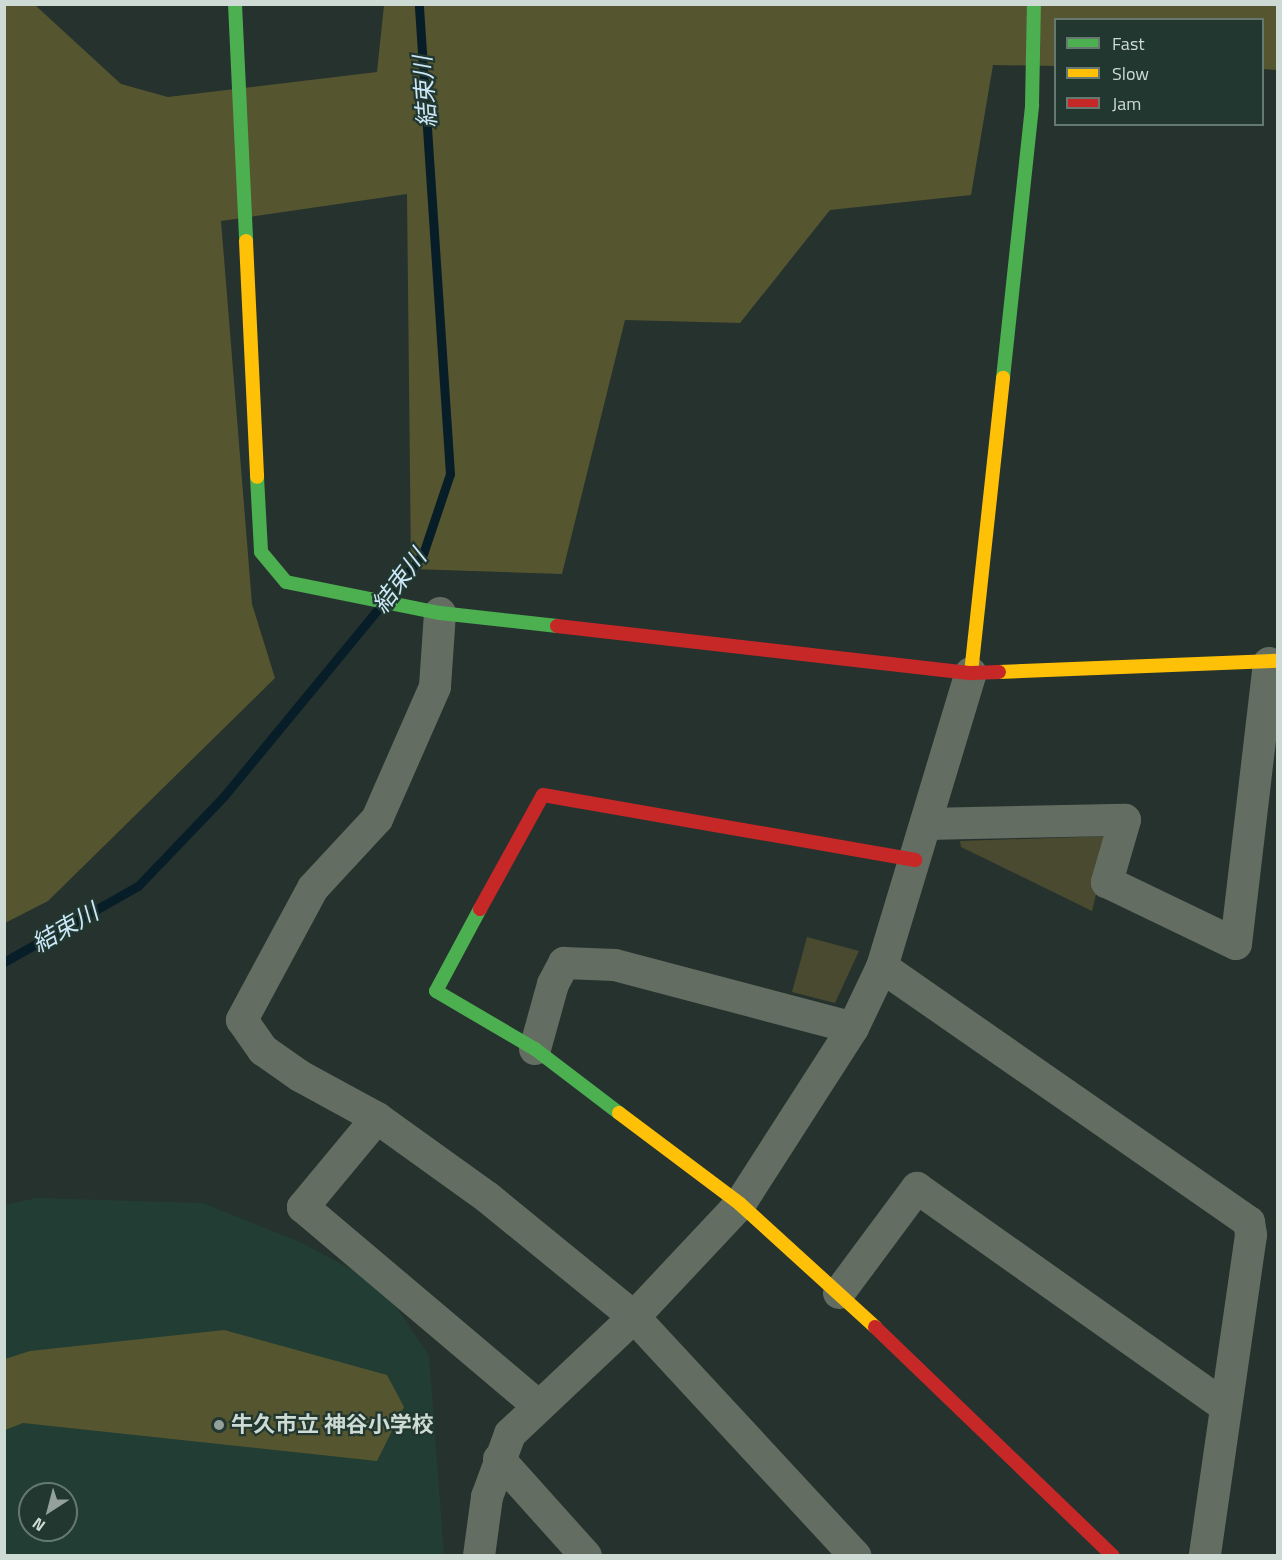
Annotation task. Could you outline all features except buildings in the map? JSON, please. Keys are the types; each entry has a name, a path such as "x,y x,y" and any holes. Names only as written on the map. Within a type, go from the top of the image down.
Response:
{"street":[{"path":"235,4 261,552 286,582 440,613 971,673 1273,662 1236,944 1107,882 1125,820 926,824"},
{"path":"479,1556 487,1497 510,1434 537,1405 634,1317 740,1204 853,1028 882,967 971,673 1032,105 1034,4"},
{"path":"440,613 435,687 376,819 313,888 242,1020 263,1050 300,1076 376,1118 487,1197 634,1317 855,1556"},
{"path":"915,860 543,795 436,991 535,1049 740,1204 839,1293 1113,1556"},
{"path":"535,1049 553,984 564,963 615,965 853,1028"},
{"path":"882,967 1249,1222 1251,1235 1205,1556"},
{"path":"376,1118 303,1208 537,1405"},
{"path":"839,1293 917,1188 1225,1406"},
{"path":"499,1460 586,1556"}],"shaded area":[{"path":"5,5 35,5 121,84 168,97 377,72 384,5 1277,5 1277,70 1264,69 1264,18 1054,18 1054,66 993,65 971,195 830,210 740,323 625,320 562,574 411,569 407,194 221,221 252,604 275,678 48,901 5,923"},
{"path":"1110,836 1092,911 961,847 960,841"},
{"path":"807,937 859,951 835,1003 792,992"},
{"name":"牛久市立 神谷小学校","path":"37,1198 203,1203 302,1243 382,1286 429,1356 444,1555 5,1555 4,1205"},
{"path":"224,1330 387,1375 404,1407 377,1461 23,1423 5,1430 5,1359 30,1351"}],"waterway":[{"name":"結束川","path":"389,596 423,554 450,474 419,4"},
{"name":"結束川","path":"4,962 138,886 224,796 380,607"}],"traffic: fast":[{"path":"235,4 246,241"},
{"path":"1003,378 1032,105 1034,4"},
{"path":"257,477 261,552 286,582 440,613 557,626"},
{"path":"480,909 436,991 535,1049 619,1113"}],"traffic: slow":[{"path":"246,241 257,477"},
{"path":"971,673 1003,378"},
{"path":"999,672 1278,661"},
{"path":"619,1113 740,1204 875,1327"}],"traffic: jam":[{"path":"557,626 971,673 999,672"},
{"path":"480,909 543,795 915,860"},
{"path":"875,1327 1113,1556"}],"place":[{"name":"牛久市立 神谷小学校","path":"219,1425"}]}
